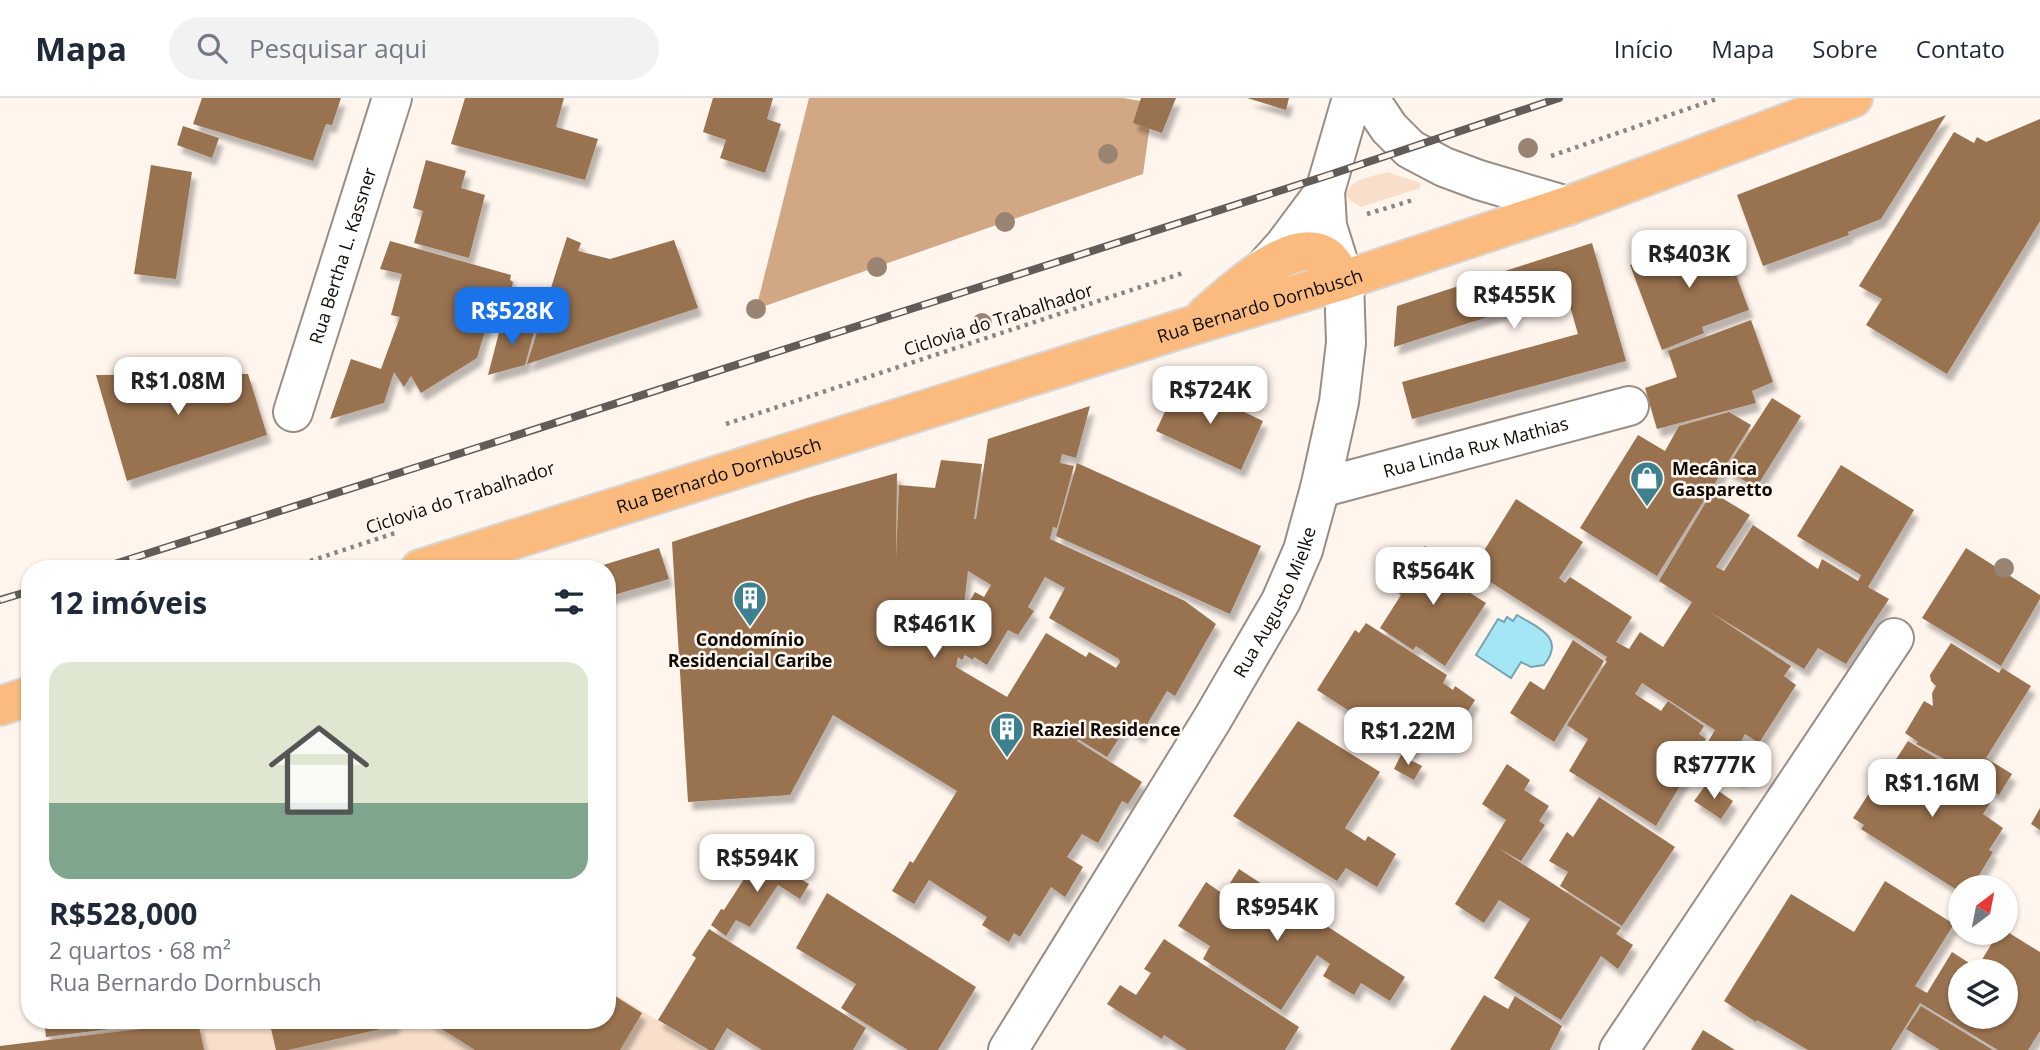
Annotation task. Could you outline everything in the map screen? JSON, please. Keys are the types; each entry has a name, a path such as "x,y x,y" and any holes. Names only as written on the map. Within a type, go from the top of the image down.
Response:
{"highway":[{"name":"Rua Bernardo Dornbusch","path":"449,560 1344,280 1567,206 1853,98"},
{"path":"1194,325 1266,266 1289,256 1304,252 1328,258 1344,280"},
{"path":"0,706 21,699"}],"street":[{"name":"Rua Bertha L. Kassner","path":"293,412 392,98"},
{"path":"1266,266 1284,246 1326,209 1352,98"},
{"path":"1369,98 1389,128 1410,149 1444,167 1479,180 1567,206"},
{"name":"Rua Augusto Mielke","path":"1008,1050 1265,631 1303,550 1339,402 1346,343 1344,280 1326,209"},
{"name":"Rua Linda Rux Mathias","path":"1320,488 1629,406"},
{"path":"1619,1050 1894,638"}],"path":[{"path":"1545,158 1719,98"},
{"path":"1326,209 1417,199"},
{"name":"Ciclovia do Trabalhador","path":"719,426 1192,270"},
{"name":"Ciclovia do Trabalhador","path":"313,560 404,530"}],"shaded area":[{"path":"809,98 1123,98 1153,103 1143,174 756,309"},
{"path":"1387,172 1421,183 1420,188 1361,207 1346,195 1348,189 1357,182"},
{"path":"616,995 705,1050 0,1050 0,1046 127,1029 616,1029"}],"water":[{"path":"1517,615 1547,634 1552,647 1544,665 1531,667 1521,662 1511,678 1476,655 1498,619 1504,622 1507,617 1513,621"}],"building":[{"path":"202,98 341,98 332,125 326,124 313,161 193,124"},
{"path":"465,98 564,98 556,127 598,139 585,180 451,144"},
{"path":"713,98 773,98 767,119 781,124 765,173 720,158 726,140 703,132"},
{"path":"1141,98 1176,98 1162,133 1133,123"},
{"path":"1247,98 1289,98 1286,110"},
{"path":"1946,115 1881,219 1848,232 1849,235 1763,266 1737,195"},
{"path":"2040,119 2040,221 1947,374 1866,325 1882,299 1859,286 1954,132 1974,143 1977,137 1986,142"},
{"path":"183,126 219,138 212,158 177,145"},
{"path":"426,160 466,171 461,188 485,195 469,258 414,243 423,211 413,208"},
{"path":"151,165 192,172 176,279 134,274"},
{"path":"1721,234 1749,310 1702,327 1704,333 1662,350 1630,265"},
{"path":"567,237 581,243 578,251 610,259 674,240 698,308 527,364"},
{"path":"390,241 511,275 510,280 513,282 508,305 490,314 477,358 421,393 411,376 404,387 394,372 384,403 330,419 351,359 381,369 400,317 391,315 402,274 380,269"},
{"path":"1592,243 1626,361 1412,419 1402,382 1578,334 1566,292 1394,347 1397,306"},
{"path":"1751,320 1773,382 1752,391 1756,403 1657,429 1645,388 1677,377 1668,351"},
{"path":"537,321 525,365 488,375 501,325"},
{"path":"248,374 267,435 127,481 96,375"},
{"path":"1179,381 1263,421 1241,470 1156,431"},
{"path":"1772,398 1801,416 1756,488 1726,469"},
{"path":"1090,406 1076,458 1062,454 1060,463 1074,466 1057,528 1053,527 1050,539 1185,601 1216,624 1175,696 1167,691 1140,736 1126,727 1107,757 1078,739 1077,741 1142,782 1128,804 1122,801 1098,843 1082,834 1067,857 1083,867 1065,897 1051,887 1020,937 1014,933 1009,942 982,925 987,917 929,880 914,904 892,891 910,861 913,863 957,791 833,715 790,795 688,802 672,542 807,498 897,473 896,560 899,485 935,488 941,460 982,464 976,519 988,439","holes":["968,571 991,585 984,597 975,592 963,613","1045,577 1065,588 1049,618 1119,659 1116,668 1089,652 1086,657 1046,633 1007,697 956,667 958,657 962,660 965,655 987,665 1008,630 1018,635 1034,611 1028,607"]},
{"path":"1729,412 1751,425 1657,576 1580,528 1638,435 1665,451 1679,426"},
{"path":"1077,463 1261,546 1230,614 1056,536"},
{"path":"1841,465 1914,510 1868,587 1889,599 1846,664 1818,648 1804,669 1710,612 1791,666 1784,676 1796,685 1759,743 1745,734 1739,745 1756,756 1740,780 1700,755 1715,730 1642,683 1635,694 1661,711 1668,701 1704,726 1699,734 1706,739 1656,826 1569,771 1588,739 1567,725 1607,657 1472,570 1516,499 1583,542 1559,578 1565,583 1570,577 1632,617 1616,642 1629,649 1640,632 1663,647 1692,602 1659,581 1712,492 1750,515 1716,567 1724,571 1753,525 1818,569 1822,559 1858,581 1861,575 1797,536"},
{"path":"1425,546 1470,573 1461,587 1486,603 1445,666 1416,646 1413,650 1380,628 1401,595 1395,591"},
{"path":"659,548 669,579 616,594 616,561"},
{"path":"1966,548 2040,595 2001,666 1922,618"},
{"path":"1366,623 1447,675 1443,683 1453,690 1455,686 1475,700 1449,742 1427,728 1411,751 1317,690 1355,630 1359,633"},
{"path":"1573,640 1604,661 1554,742 1510,713 1530,681 1544,690"},
{"path":"1951,643 1999,673 2002,668 2031,686 1986,758 2012,774 1999,795 1965,774 1967,771 1916,744 1918,742 1905,733 1924,701 1933,706 1932,693 1936,686 1930,675"},
{"path":"1298,721 1380,772 1345,828 1365,841 1368,836 1396,854 1377,887 1346,868 1337,881 1233,816"},
{"path":"1908,741 1974,781 1969,788 1991,801 1983,814 2003,828 1989,850 1993,852 1979,875 1948,875 1948,884 1861,829 1864,825 1853,818 1873,787 1886,795 1890,792 1898,793 1903,783 1887,773"},
{"path":"1401,755 1422,766 1414,780 1394,769"},
{"path":"1507,764 1530,780 1524,790 1549,806 1539,821 1545,825 1521,861 1498,848 1621,928 1616,934 1633,945 1618,969 1601,956 1561,1020 1494,978 1530,919 1499,900 1484,923 1455,904 1506,820 1482,804"},
{"path":"1707,783 1733,801 1721,819 1694,801"},
{"path":"1599,797 1675,847 1622,926 1560,886 1568,872 1549,861 1567,832 1573,837"},
{"path":"2040,808 2040,830 2031,824"},
{"path":"760,854 809,884 800,899 778,885 750,927 736,920 726,936 711,925 721,909 724,910"},
{"path":"1239,869 1405,977 1390,1001 1361,983 1354,995 1323,976 1330,964 1317,955 1281,1010 1203,959 1210,946 1178,926 1206,882 1223,894"},
{"path":"1885,881 1948,920 1948,934 1915,986 1927,993 1952,952 1963,959 1948,959 1948,1020 1920,1003 1891,1050 1808,1050 1724,1001 1791,894 1854,932"},
{"path":"827,893 976,987 938,1050 908,1050 841,1008 856,984 796,948"},
{"path":"709,929 866,1028 853,1050 762,1050 727,1028 714,1050 709,1050 658,1020 696,958 692,955"},
{"path":"2018,938 2040,952 2040,1031 2028,1050 1998,1050 1963,1029 2018,1029 2018,959 1982,959 1991,945 2018,945"},
{"path":"1164,939 1299,1027 1285,1050 1187,1050 1164,1035 1162,1039 1107,1004 1120,985 1136,995 1151,973 1144,969"},
{"path":"1484,995 1508,1009 1515,996 1562,1026 1550,1050 1450,1050"},
{"path":"616,997 642,1013 620,1050 475,1050 441,1029 616,1029"},
{"path":"1921,1006 1948,1022 1948,1029 1959,1029 1993,1050 1940,1050 1906,1029"},
{"path":"45,1029 109,1029 46,1037"},
{"path":"140,1029 200,1029 204,1050 0,1050 0,1046"},
{"path":"271,1029 381,1029 288,1050 276,1050"},
{"path":"1703,1030 1735,1050 1691,1050"}],"railway":[{"path":"127,560 1329,175 1559,98"},
{"path":"0,600 21,594"}],"place":[{"name":"Mecânica Gasparetto","path":"1647,508"},
{"name":"Condomínio Residencial Caribe","path":"750,628"},
{"name":"Raziel Residence","path":"1007,759"}]}
